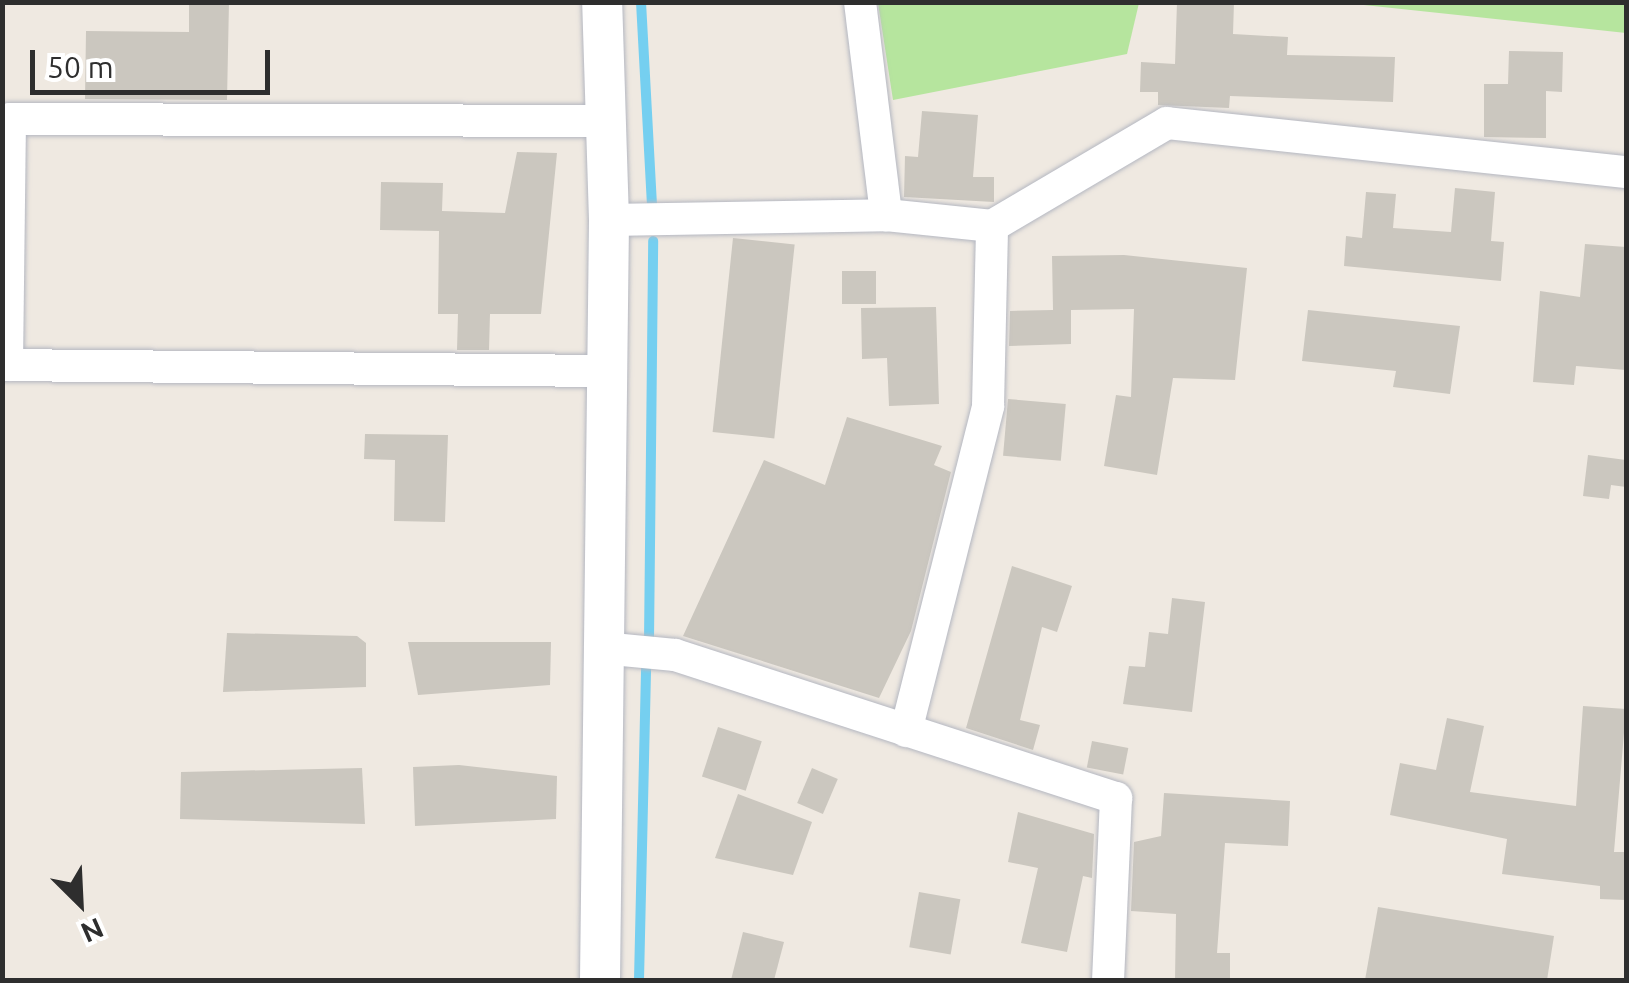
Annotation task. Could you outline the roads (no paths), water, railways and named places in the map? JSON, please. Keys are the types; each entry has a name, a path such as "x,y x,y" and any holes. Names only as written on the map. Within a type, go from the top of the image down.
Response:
{"street":[{"path":"600,980 609,220 602,2"},
{"path":"860,2 886,215"},
{"path":"606,121 10,118 5,365 607,371"},
{"path":"609,220 886,215 992,226 1167,123 1626,172"},
{"path":"906,731 988,406 992,226"},
{"path":"602,648 675,654 1116,798 1108,980"}],"waterway":[{"path":"641,2 652,203"},
{"path":"649,641 653,241"},
{"path":"639,980 646,664"}]}
